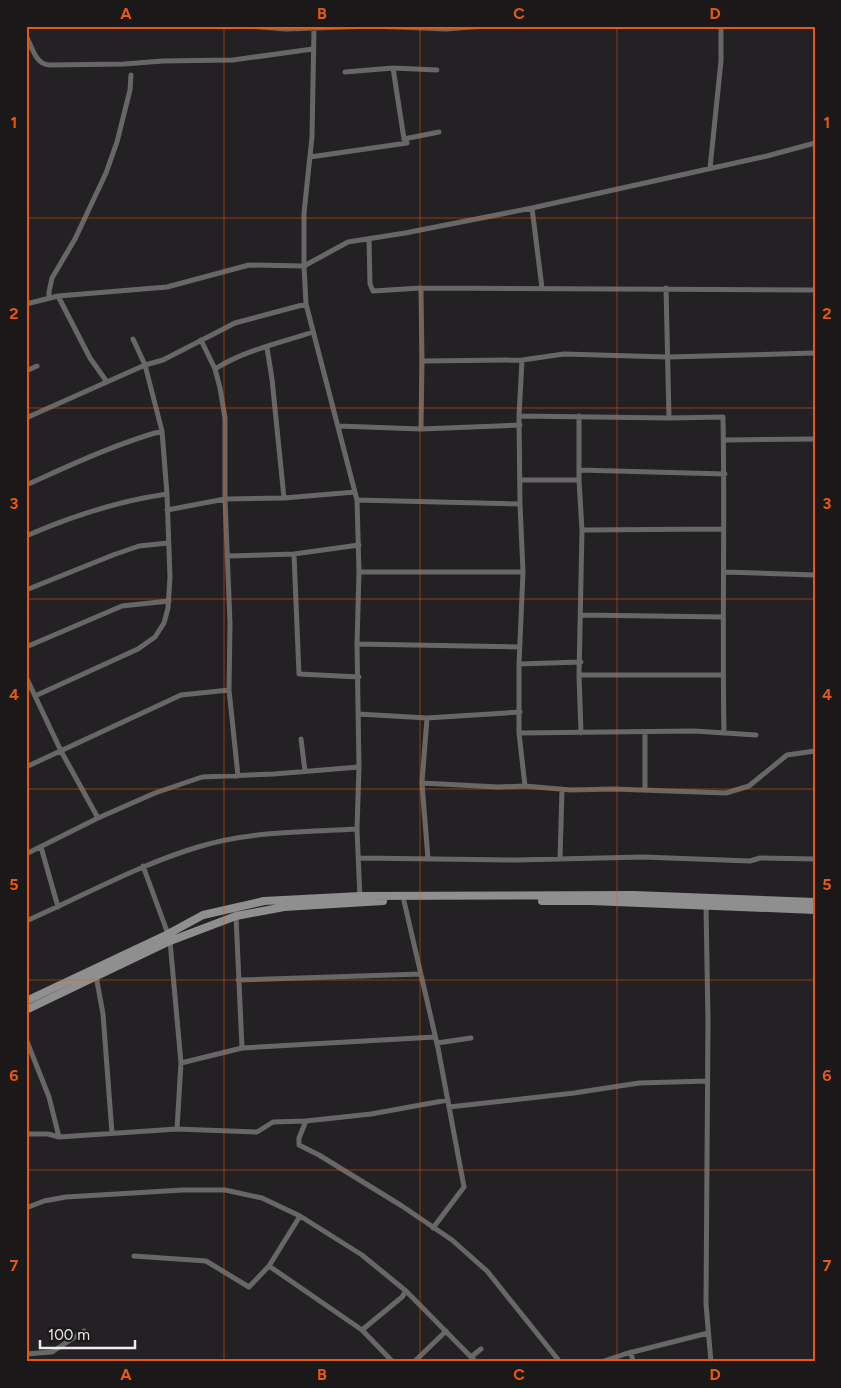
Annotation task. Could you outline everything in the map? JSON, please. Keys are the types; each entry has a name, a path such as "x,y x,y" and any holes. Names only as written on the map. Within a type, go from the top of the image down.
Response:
{"street":[{"path":"247,26 286,30 315,27 336,29 373,26 446,29 485,26"},
{"path":"710,168 720,70 721,26"},
{"path":"315,27 312,136 304,213 304,266 306,304 357,500 359,545 359,767 357,829 360,899"},
{"path":"26,36 38,60 43,64 86,65 163,60 233,60 313,49"},
{"path":"310,157 407,142 404,139 393,68"},
{"path":"345,72 393,68 437,70"},
{"path":"49,298 48,292 52,278 75,239 106,173 117,142 130,90 131,75"},
{"path":"404,139 439,132"},
{"path":"26,304 58,296 167,287 249,265 304,266 348,242 532,208 767,156 815,143"},
{"path":"532,208 542,288"},
{"path":"369,239 370,284 373,291 421,288 815,290"},
{"path":"421,288 421,429"},
{"path":"666,288 669,418"},
{"path":"58,296 90,358 107,382"},
{"path":"26,418 145,365 163,360 235,323 306,304"},
{"path":"215,369 244,354 313,332"},
{"path":"35,696 138,649 156,637 164,624 169,601 170,577 167,494 162,431 145,365 133,340"},
{"path":"201,340 215,369 225,418 225,498 230,624 229,690 238,776"},
{"path":"267,348 284,498"},
{"path":"422,361 522,360 564,354 668,357 815,353"},
{"path":"522,360 519,416 523,572 519,664 519,733 525,786"},
{"path":"26,371 37,366"},
{"path":"519,416 723,417 725,474 723,529 725,572 723,617 724,733"},
{"path":"579,416 579,480 582,530 581,733"},
{"path":"338,426 421,429 520,425"},
{"path":"26,485 89,456 131,440 162,431"},
{"path":"724,440 815,439"},
{"path":"579,470 725,474"},
{"path":"520,480 579,480"},
{"path":"167,510 225,498 284,498 355,492"},
{"path":"26,536 103,507 134,499 167,494"},
{"path":"357,500 520,504"},
{"path":"582,530 723,529"},
{"path":"26,590 139,546 168,544"},
{"path":"227,556 294,554 359,545"},
{"path":"294,554 299,674 359,677"},
{"path":"359,572 523,572"},
{"path":"725,572 815,575"},
{"path":"26,647 122,606 169,601"},
{"path":"581,615 723,617"},
{"path":"358,644 520,647"},
{"path":"519,664 581,662"},
{"path":"580,676 723,675"},
{"path":"26,678 61,751 98,818"},
{"path":"26,767 180,695 229,690"},
{"path":"358,714 427,718 520,712"},
{"path":"427,718 422,783 428,859"},
{"path":"519,733 694,731 756,735"},
{"path":"645,732 645,790"},
{"path":"302,739 305,771"},
{"path":"422,783 726,793 749,786 787,755 815,751"},
{"path":"26,854 98,818 155,793 202,777 359,767"},
{"path":"560,859 562,789"},
{"path":"26,921 143,866 198,846 234,838 357,829"},
{"path":"41,847 58,907"},
{"path":"358,858 560,859 643,857 750,861 760,858 815,859"},
{"path":"143,866 169,937 181,1063 177,1130"},
{"path":"26,1010 96,976 169,937 202,916 264,901 633,895 815,902"},
{"path":"26,1001 169,937 236,916 284,907 360,899 404,901 591,901 815,910"},
{"path":"404,901 435,1038 464,1187 434,1228"},
{"path":"706,906 706,1304 711,1362"},
{"path":"236,916 242,1048"},
{"path":"238,980 421,974"},
{"path":"96,976 104,1014 112,1133"},
{"path":"181,1063 242,1048 435,1038"},
{"path":"435,1038 437,1043 471,1038"},
{"path":"26,1039 49,1097 59,1137"},
{"path":"449,1107 574,1093 639,1083 707,1081"},
{"path":"26,1134 48,1134 59,1137 177,1130 257,1132 273,1122 306,1121 371,1114 448,1100"},
{"path":"306,1121 299,1138 299,1145 319,1155 452,1240 487,1271 560,1362"},
{"path":"26,1208 44,1201 66,1196 183,1190 225,1190 262,1198 300,1216 362,1255 406,1291 474,1360 481,1349"},
{"path":"134,1256 206,1261 250,1287 274,1260 300,1216"},
{"path":"269,1266 362,1330 393,1362"},
{"path":"362,1330 402,1297 406,1291"},
{"path":"26,1354 52,1352 84,1331"},
{"path":"414,1362 446,1331"},
{"path":"601,1362 631,1352 708,1332"},
{"path":"631,1352 633,1362"}]}
